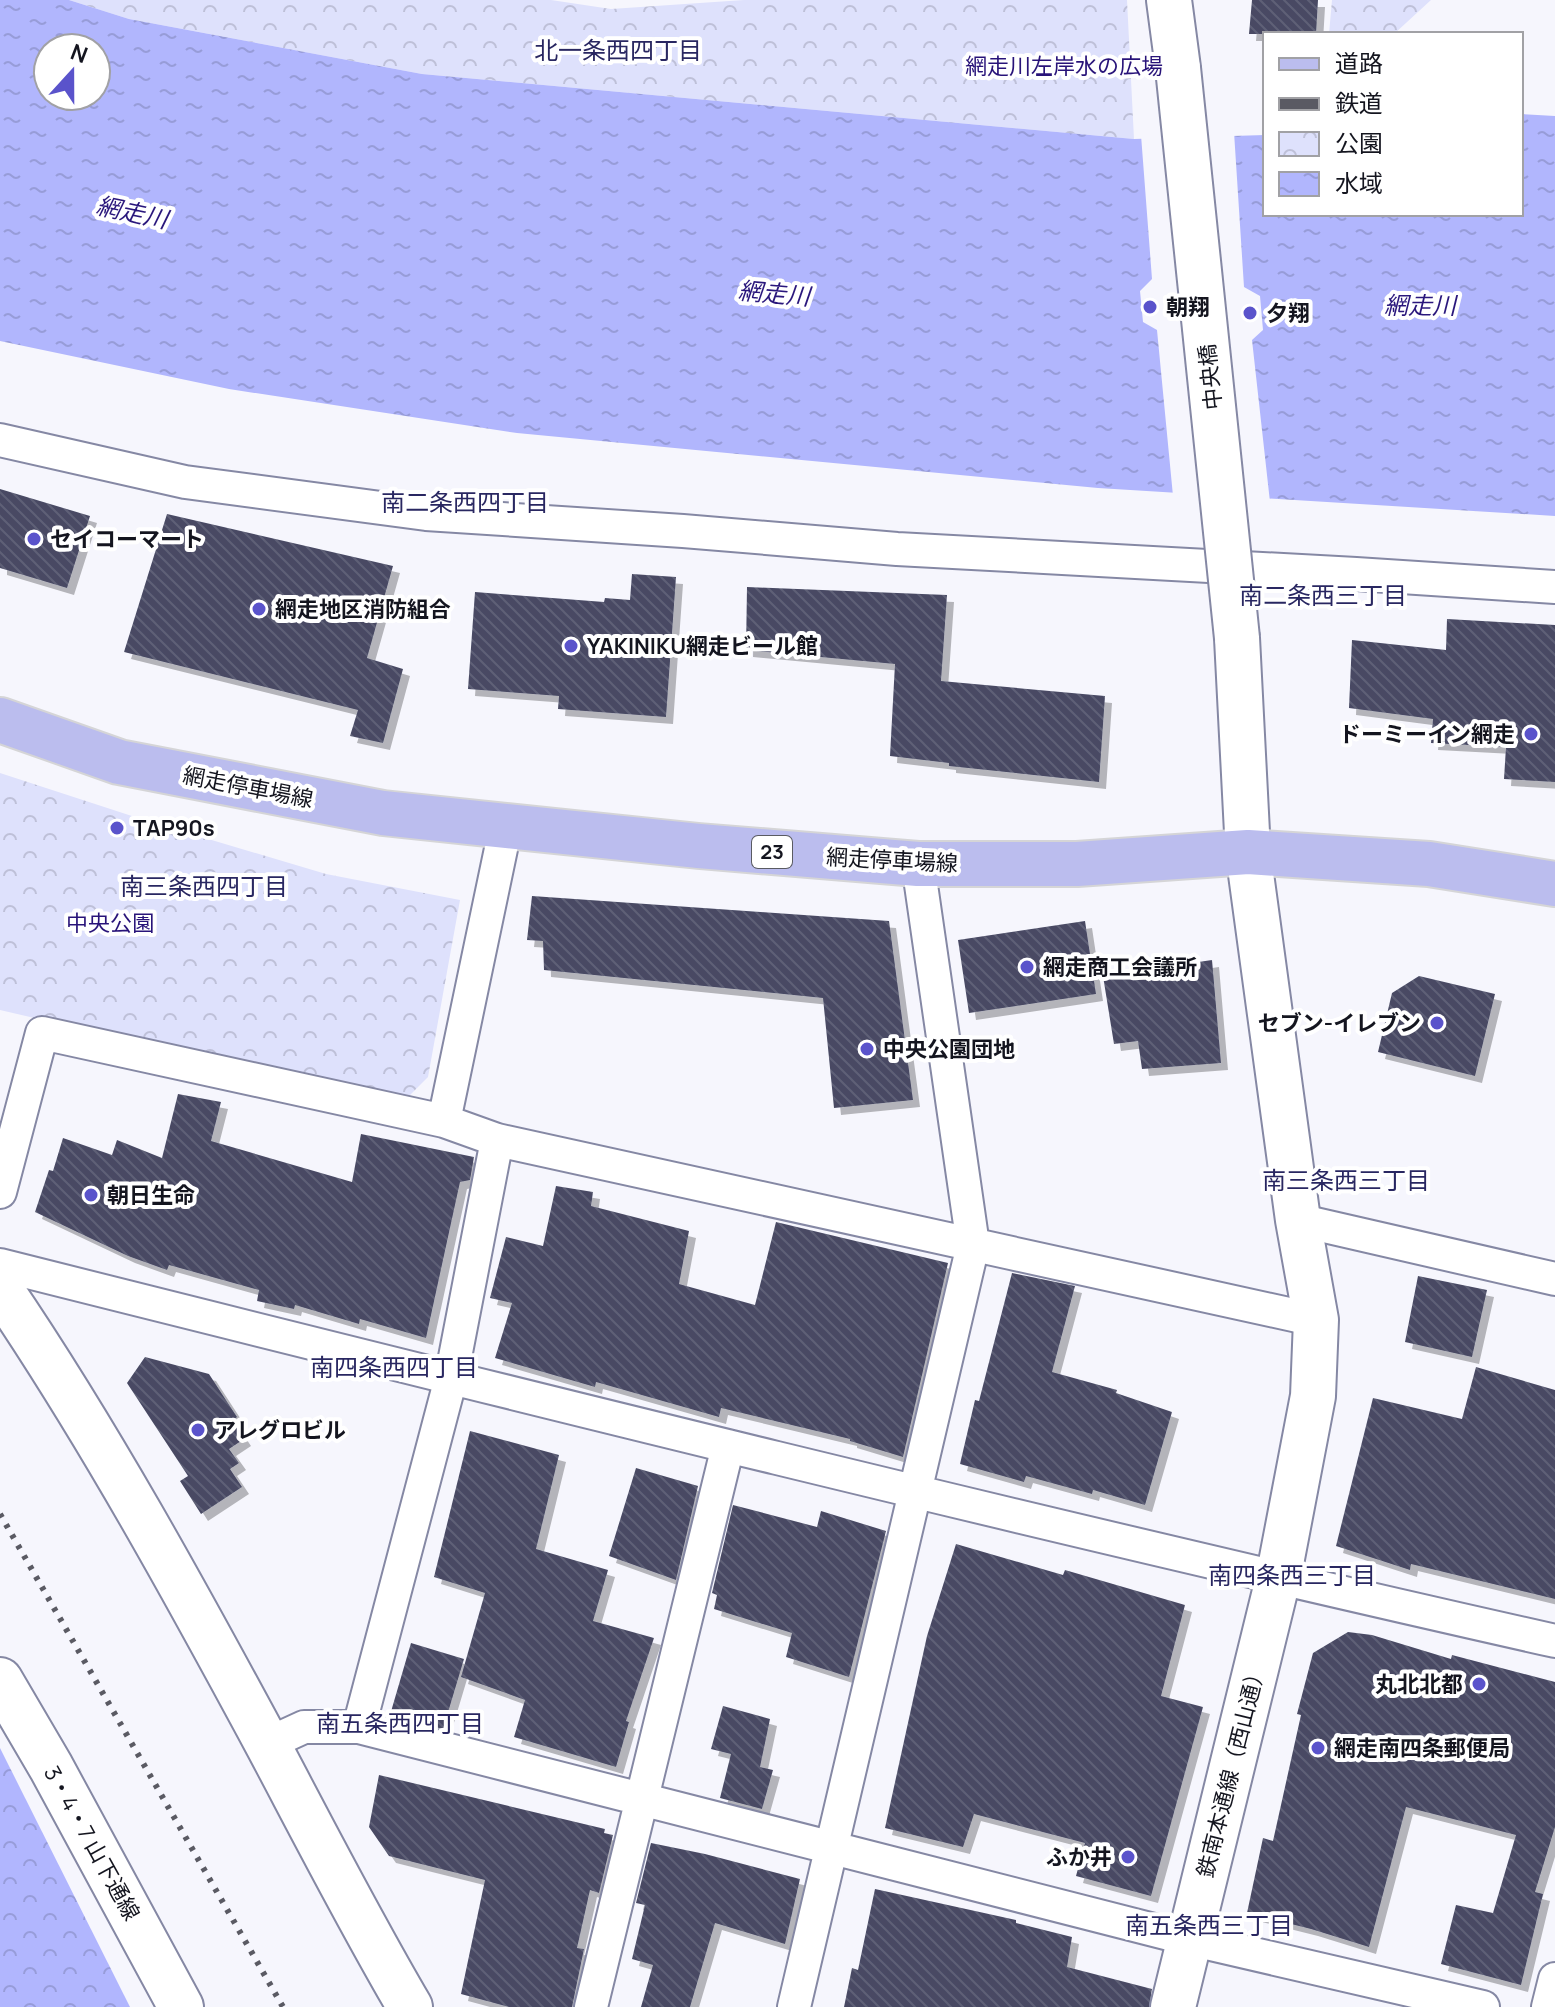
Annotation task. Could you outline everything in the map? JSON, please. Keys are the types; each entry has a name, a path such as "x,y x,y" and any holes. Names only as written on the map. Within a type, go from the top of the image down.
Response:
{"main road":[{"name":"網走停車場線","path":"0,720 119,762 383,813 699,846 918,864 1077,864 1248,852 1429,864 1555,884"}],"street":[{"name":"中央橋","path":"1169,0 1237,638 1248,852 1298,1220"},
{"path":"0,440 185,482 426,514 897,549 1555,587"},
{"path":"444,1121 506,825"},
{"path":"794,2007 973,1245 918,864"},
{"path":"0,1192 42,1033 444,1121 497,1140 1316,1320"},
{"path":"359,1727 451,1378 497,1140"},
{"path":"1298,1220 1555,1279"},
{"name":"鉄南本通線（西山通）","path":"1173,2007 1278,1579 1313,1396 1316,1320 1298,1220"},
{"path":"0,1265 915,1492 1278,1579 1555,1641"},
{"path":"0,1288 46,1356 130,1500 267,1744 375,1949 410,2007"},
{"path":"591,2007 728,1446"},
{"name":"3・4・7 山下通線","path":"0,1680 51,1767 181,2007"},
{"path":"267,1744 304,1727 359,1727 1189,1939 1483,2007"},
{"path":"1548,2007 1555,1979"}],"green space":[{"name":"網走川左岸水の広場","path":"69,0 551,0 611,9 744,0 1127,0 1134,139 422,74 129,19"},
{"path":"1332,0 1431,0 1396,32 1329,32"},
{"name":"中央公園","path":"0,773 326,874 460,900 428,1077 406,1099 318,1084 0,1010"},
{"path":"0,1748 130,2007 0,2007"}],"water":[{"name":"網走川","path":"0,0 69,0 129,19 422,74 1134,139 1263,135 1263,216 1523,216 1523,114 1555,116 1555,516 1098,488 517,433 229,389 0,341"}],"pier":[{"path":"1234,132 1244,287 1260,296 1263,330 1252,340 1270,502 1173,496 1157,330 1143,322 1140,291 1152,279 1141,135"}],"building":[{"path":"1252,0 1318,0 1316,32 1249,34"},
{"path":"0,489 90,516 67,588 0,568"},
{"name":"網走地区消防組合","path":"167,514 393,566 367,658 403,669 383,743 350,736 358,710 124,652"},
{"name":"YAKINIKU網走ビール館","path":"632,574 676,577 666,717 558,709 559,696 468,689 475,592 604,602 605,598 630,600"},
{"path":"747,587 947,595 941,681 1105,696 1099,782 949,766 949,763 890,756 895,664 746,650"},
{"path":"1447,619 1555,625 1555,782 1504,779 1506,747 1431,743 1433,719 1349,708 1352,640 1446,650"},
{"name":"中央公園団地","path":"532,896 889,921 913,1100 834,1108 823,998 544,970 543,941 527,940"},
{"name":"網走商工会議所","path":"1085,921 1096,994 969,1013 958,940"},
{"path":"1212,960 1221,1063 1142,1069 1138,1041 1114,1044 1103,976"},
{"name":"セブン-イレブン","path":"1419,976 1495,994 1475,1076 1378,1052 1392,993"},
{"path":"178,1094 221,1102 211,1141 352,1182 361,1134 474,1157 470,1180 460,1182 426,1338 360,1319 359,1324 295,1305 294,1309 257,1301 259,1290 169,1265 167,1270 128,1256 35,1212 63,1138 112,1155 117,1140 162,1158"},
{"path":"556,1186 593,1192 591,1206 689,1231 679,1284 755,1305 776,1222 948,1263 903,1457 850,1439 721,1408 719,1417 596,1382 595,1387 495,1358 512,1303 490,1298 506,1237 543,1246"},
{"path":"1012,1273 1075,1286 1052,1372 1117,1390 1116,1393 1172,1412 1145,1505 1026,1476 1024,1482 960,1464"},
{"path":"1418,1276 1487,1290 1472,1357 1405,1342"},
{"name":"アレグロビル","path":"145,1357 209,1374 237,1417 232,1421 244,1439 229,1449 239,1463 230,1469 242,1487 201,1514 180,1481 188,1476 127,1383"},
{"path":"1476,1367 1555,1390 1555,1599 1411,1564 1410,1570 1336,1546 1373,1398 1462,1419"},
{"path":"470,1431 559,1455 536,1549 608,1570 593,1621 654,1638 626,1721 629,1722 616,1767 514,1737 525,1700 461,1677 485,1593 434,1577"},
{"path":"636,1468 698,1486 676,1580 609,1556"},
{"path":"733,1505 817,1527 821,1511 886,1531 849,1677 786,1657 792,1633 714,1609 717,1595 712,1593"},
{"path":"956,1544 1063,1575 1065,1570 1185,1605 1161,1696 1203,1707 1151,1896 1076,1876 1085,1843 974,1814 963,1847 885,1828 927,1636"},
{"path":"1348,1632 1372,1635 1451,1659 1452,1655 1555,1682 1555,1827 1535,1892 1543,1894 1521,1985 1441,1964 1456,1905 1493,1913 1516,1835 1406,1807 1369,1947 1247,1913 1263,1838 1273,1841 1301,1715 1297,1714 1313,1653"},
{"path":"411,1643 464,1659 443,1729 390,1715"},
{"path":"723,1706 770,1719 760,1767 773,1770 762,1809 720,1798 731,1754 711,1749"},
{"path":"379,1775 605,1829 604,1833 613,1835 599,1893 590,1890 577,1948 584,1949 572,2007 509,2007 461,1994 485,1880 389,1856 369,1827"},
{"path":"651,1843 800,1879 785,1944 715,1923 690,2007 641,2007 653,1965 632,1959 645,1905 636,1903"},
{"path":"875,1889 1016,1920 1016,1923 1072,1937 1067,1967 1152,1989 1149,2007 844,2007 852,1968 858,1970"}],"railway":[{"path":"0,1514 283,2007"}],"place":[{"name":"朝翔","path":"1150,307"},
{"name":"夕翔","path":"1250,313"},
{"name":"セイコーマート","path":"34,539"},
{"name":"網走地区消防組合","path":"259,609"},
{"name":"YAKINIKU網走ビール館","path":"571,646"},
{"name":"ドーミーイン網走","path":"1531,734"},
{"name":"TAP90s","path":"117,828"},
{"name":"網走商工会議所","path":"1027,967"},
{"name":"セブン-イレブン","path":"1437,1023"},
{"name":"中央公園団地","path":"867,1049"},
{"name":"朝日生命","path":"91,1195"},
{"name":"アレグロビル","path":"198,1430"},
{"name":"丸北北都","path":"1479,1684"},
{"name":"網走南四条郵便局","path":"1318,1748"},
{"name":"ふか井","path":"1128,1857"}],"district":[{"name":"北一条西四丁目","path":"618,51"},
{"name":"南二条西四丁目","path":"465,503"},
{"name":"南二条西三丁目","path":"1323,596"},
{"name":"南三条西四丁目","path":"204,887"},
{"name":"南三条西三丁目","path":"1346,1181"},
{"name":"南四条西四丁目","path":"394,1368"},
{"name":"南四条西三丁目","path":"1292,1576"},
{"name":"南五条西四丁目","path":"400,1724"},
{"name":"南五条西三丁目","path":"1209,1926"}]}
